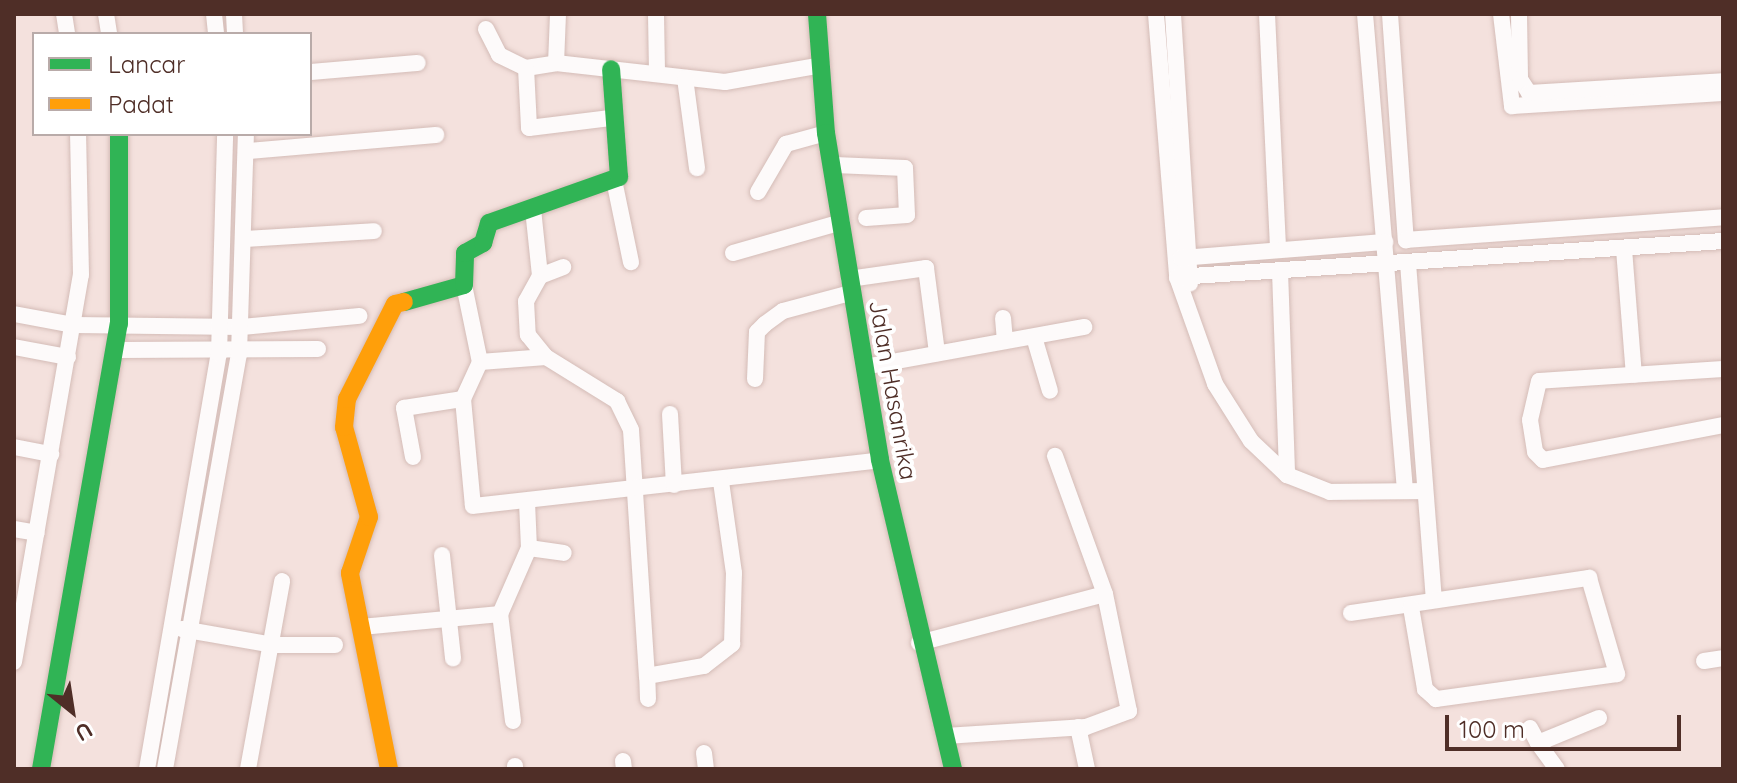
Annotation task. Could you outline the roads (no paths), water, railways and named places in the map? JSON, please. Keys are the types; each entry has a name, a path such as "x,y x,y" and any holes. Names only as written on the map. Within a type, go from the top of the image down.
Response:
{"street":[{"path":"556,63 558,14"},
{"path":"656,14 657,73"},
{"name":"Jalan Hasanrika","path":"817,14 826,133 835,165 850,286 880,460 919,643 953,769"},
{"path":"1156,14 1186,298 1215,384 1251,441 1287,475 1330,492 1413,491"},
{"path":"1173,14 1183,257"},
{"path":"1267,14 1278,250"},
{"path":"1365,14 1386,265 1413,491 1434,600"},
{"path":"1390,14 1406,240 1723,217"},
{"path":"1501,14 1512,106"},
{"path":"1519,14 1520,79 1529,93"},
{"path":"486,29 499,55 526,68 556,63 725,82 822,65"},
{"path":"312,72 418,63"},
{"path":"526,68 529,128 610,118"},
{"path":"611,69 614,180 631,262"},
{"path":"685,78 697,168"},
{"path":"1512,106 1529,93 1723,81"},
{"path":"1512,106 1723,93"},
{"path":"758,192 786,144 826,133"},
{"path":"248,151 436,135"},
{"path":"15,655 68,357 80,325 78,136"},
{"path":"41,769 116,350 112,324 119,136"},
{"path":"147,769 219,354 225,136"},
{"path":"165,769 239,354 246,136"},
{"path":"835,165 905,168 907,215 866,218"},
{"path":"614,180 489,223 483,243 465,253 464,285 480,362 463,399 470,504 527,502 721,482 880,460"},
{"path":"533,209 540,276 523,319 546,357"},
{"path":"733,253 842,222"},
{"path":"245,239 374,231"},
{"path":"1509,232 1512,256"},
{"path":"1185,276 1723,241"},
{"path":"1183,257 1385,242"},
{"path":"1624,249 1634,375"},
{"path":"1408,263 1413,491"},
{"path":"540,276 563,267"},
{"path":"755,379 765,324 783,311 850,286 926,268 937,353"},
{"path":"1280,271 1287,475"},
{"path":"389,769 350,573 369,517 344,427 347,399 399,300 464,285"},
{"path":"14,314 80,325 242,327 359,316"},
{"path":"1003,318 1005,340"},
{"path":"864,367 1084,327"},
{"path":"1034,337 1050,391"},
{"path":"14,347 68,357"},
{"path":"116,350 239,354 318,349"},
{"path":"480,362 546,357 583,375 626,413 637,490 648,699"},
{"path":"1723,369 1535,383 1530,420 1538,458 1723,425"},
{"path":"413,457 404,408 463,399"},
{"path":"670,414 674,485"},
{"path":"14,447 51,454"},
{"path":"945,736 1078,727 1129,711 1105,594 1055,456"},
{"path":"647,676 704,666 732,644 734,573 721,482"},
{"path":"513,721 500,614 529,548 527,502"},
{"path":"14,529 37,533"},
{"path":"529,548 564,553"},
{"path":"442,555 453,658"},
{"path":"1351,613 1594,580 1617,674 1436,699 1425,689 1411,607"},
{"path":"248,769 273,645 282,581"},
{"path":"919,643 1105,594"},
{"path":"361,627 447,614 500,614"},
{"path":"171,628 192,629 273,645 335,645"},
{"path":"1704,661 1723,658"},
{"path":"1549,767 1534,735 1599,718"},
{"path":"1078,727 1087,769"}]}
